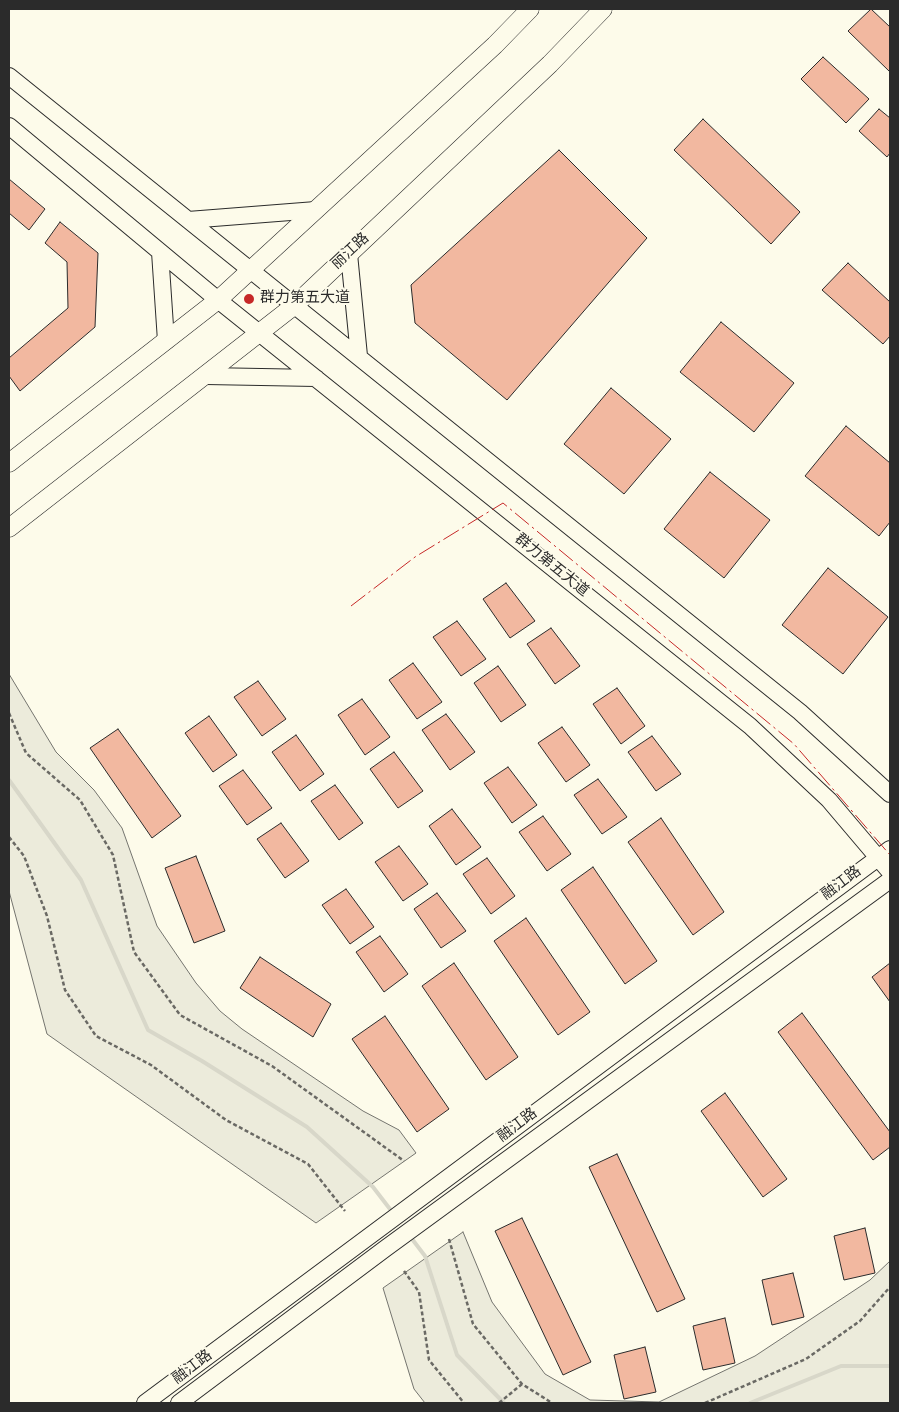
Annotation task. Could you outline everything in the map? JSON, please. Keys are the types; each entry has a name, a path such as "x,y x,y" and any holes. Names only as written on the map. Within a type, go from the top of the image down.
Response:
{"main road":[{"path":"9,464 218,300 495,45 530,9"},
{"name":"丽江路","path":"9,528 295,305 550,64 603,9"},
{"path":"9,76 800,712 890,794"},
{"name":"群力第五大道","path":"9,126 218,300 750,726 884,853 890,872"},
{"path":"188,220 316,210"},
{"path":"160,252 166,341"},
{"path":"349,254 359,356"},
{"path":"206,376 316,378"},
{"name":"融江路","path":"145,1403 884,853"},
{"name":"融江路","path":"179,1403 386,1248 438,1212 890,880"}],"path":[{"path":"9,713 26,753 80,800 113,855 134,952 180,1015 272,1066 404,1161"},
{"path":"9,837 24,856 48,916 65,990 96,1036 151,1065 226,1120 308,1164 345,1211"},
{"path":"449,1239 473,1324 522,1384 552,1403"},
{"path":"404,1271 419,1292 429,1360 464,1403"},
{"path":"705,1403 806,1359 860,1321 890,1287"},
{"path":"499,1403 522,1384"}],"shaded area":[{"path":"9,674 56,752 94,790 122,828 157,926 196,983 220,1011 242,1029 363,1111 399,1130 416,1153 316,1223 47,1034 9,891"},
{"path":"463,1232 492,1302 545,1374 590,1400 659,1402 755,1356 870,1280 890,1261 890,1403 425,1403 414,1389 383,1288"}],"building":[{"path":"871,9 890,27 890,72 848,31"},
{"path":"823,57 869,99 846,123 801,79"},
{"path":"879,109 890,118 890,153 887,157 859,131"},
{"path":"703,119 800,212 771,244 674,150"},
{"path":"559,150 647,238 507,400 415,323 411,285"},
{"path":"9,179 45,209 29,230 9,213"},
{"path":"60,222 98,253 95,327 20,391 9,376 9,358 68,308 67,262 45,243"},
{"path":"848,263 890,302 890,336 883,344 822,290"},
{"path":"721,322 794,383 754,432 680,372"},
{"path":"611,388 671,439 624,494 564,444"},
{"path":"846,426 890,463 890,522 879,536 805,476"},
{"path":"710,472 770,520 724,578 664,529"},
{"path":"828,568 888,617 843,674 782,625"},
{"path":"506,583 535,621 510,638 483,599"},
{"path":"457,621 486,659 461,676 433,637"},
{"path":"551,628 580,666 555,684 527,644"},
{"path":"413,663 442,702 417,719 389,680"},
{"path":"498,666 526,705 501,722 474,683"},
{"path":"258,681 286,719 262,736 234,697"},
{"path":"617,688 645,726 621,744 593,704"},
{"path":"362,699 390,737 365,755 338,715"},
{"path":"446,714 475,752 450,770 422,730"},
{"path":"209,716 237,755 213,772 185,733"},
{"path":"562,727 590,765 566,782 538,743"},
{"path":"118,729 181,816 152,838 90,748"},
{"path":"296,735 324,774 300,791 272,752"},
{"path":"652,736 681,774 656,791 628,752"},
{"path":"394,752 423,791 398,808 370,769"},
{"path":"508,767 537,805 512,823 484,783"},
{"path":"243,770 272,808 247,825 219,786"},
{"path":"598,779 627,817 602,834 574,795"},
{"path":"335,785 363,823 339,840 311,801"},
{"path":"452,809 481,847 456,865 429,826"},
{"path":"543,816 571,854 547,871 519,832"},
{"path":"661,818 724,912 693,935 628,842"},
{"path":"281,823 309,861 285,878 257,839"},
{"path":"399,846 428,884 403,901 375,862"},
{"path":"196,856 225,931 194,943 165,868"},
{"path":"487,858 515,896 491,914 463,874"},
{"path":"593,867 657,961 625,984 561,890"},
{"path":"346,889 374,927 350,944 322,905"},
{"path":"437,893 466,931 441,948 414,909"},
{"path":"526,918 590,1012 558,1035 494,941"},
{"path":"380,936 408,974 384,992 356,952"},
{"path":"260,957 331,1004 313,1037 240,988"},
{"path":"454,963 518,1057 486,1080 422,986"},
{"path":"890,963 890,1002 872,977"},
{"path":"802,1013 890,1132 890,1147 873,1160 778,1032"},
{"path":"385,1016 449,1109 417,1132 352,1039"},
{"path":"725,1093 787,1179 763,1197 701,1111"},
{"path":"617,1154 685,1299 657,1312 589,1167"},
{"path":"522,1218 591,1362 563,1375 495,1231"},
{"path":"865,1228 875,1273 844,1280 834,1236"},
{"path":"793,1273 804,1317 772,1325 762,1280"},
{"path":"725,1318 735,1363 703,1370 693,1326"},
{"path":"645,1347 656,1392 624,1399 614,1355"}],"waterway":[{"path":"9,780 81,880 148,1030 202,1061 307,1127 373,1187 393,1213"},
{"path":"409,1235 425,1256 457,1355 504,1403"},
{"path":"750,1403 841,1366 890,1366"}],"power":[{"path":"351,606 415,557 503,503 794,744 890,855"}],"place":[{"name":"群力第五大道","path":"249,299"}]}
